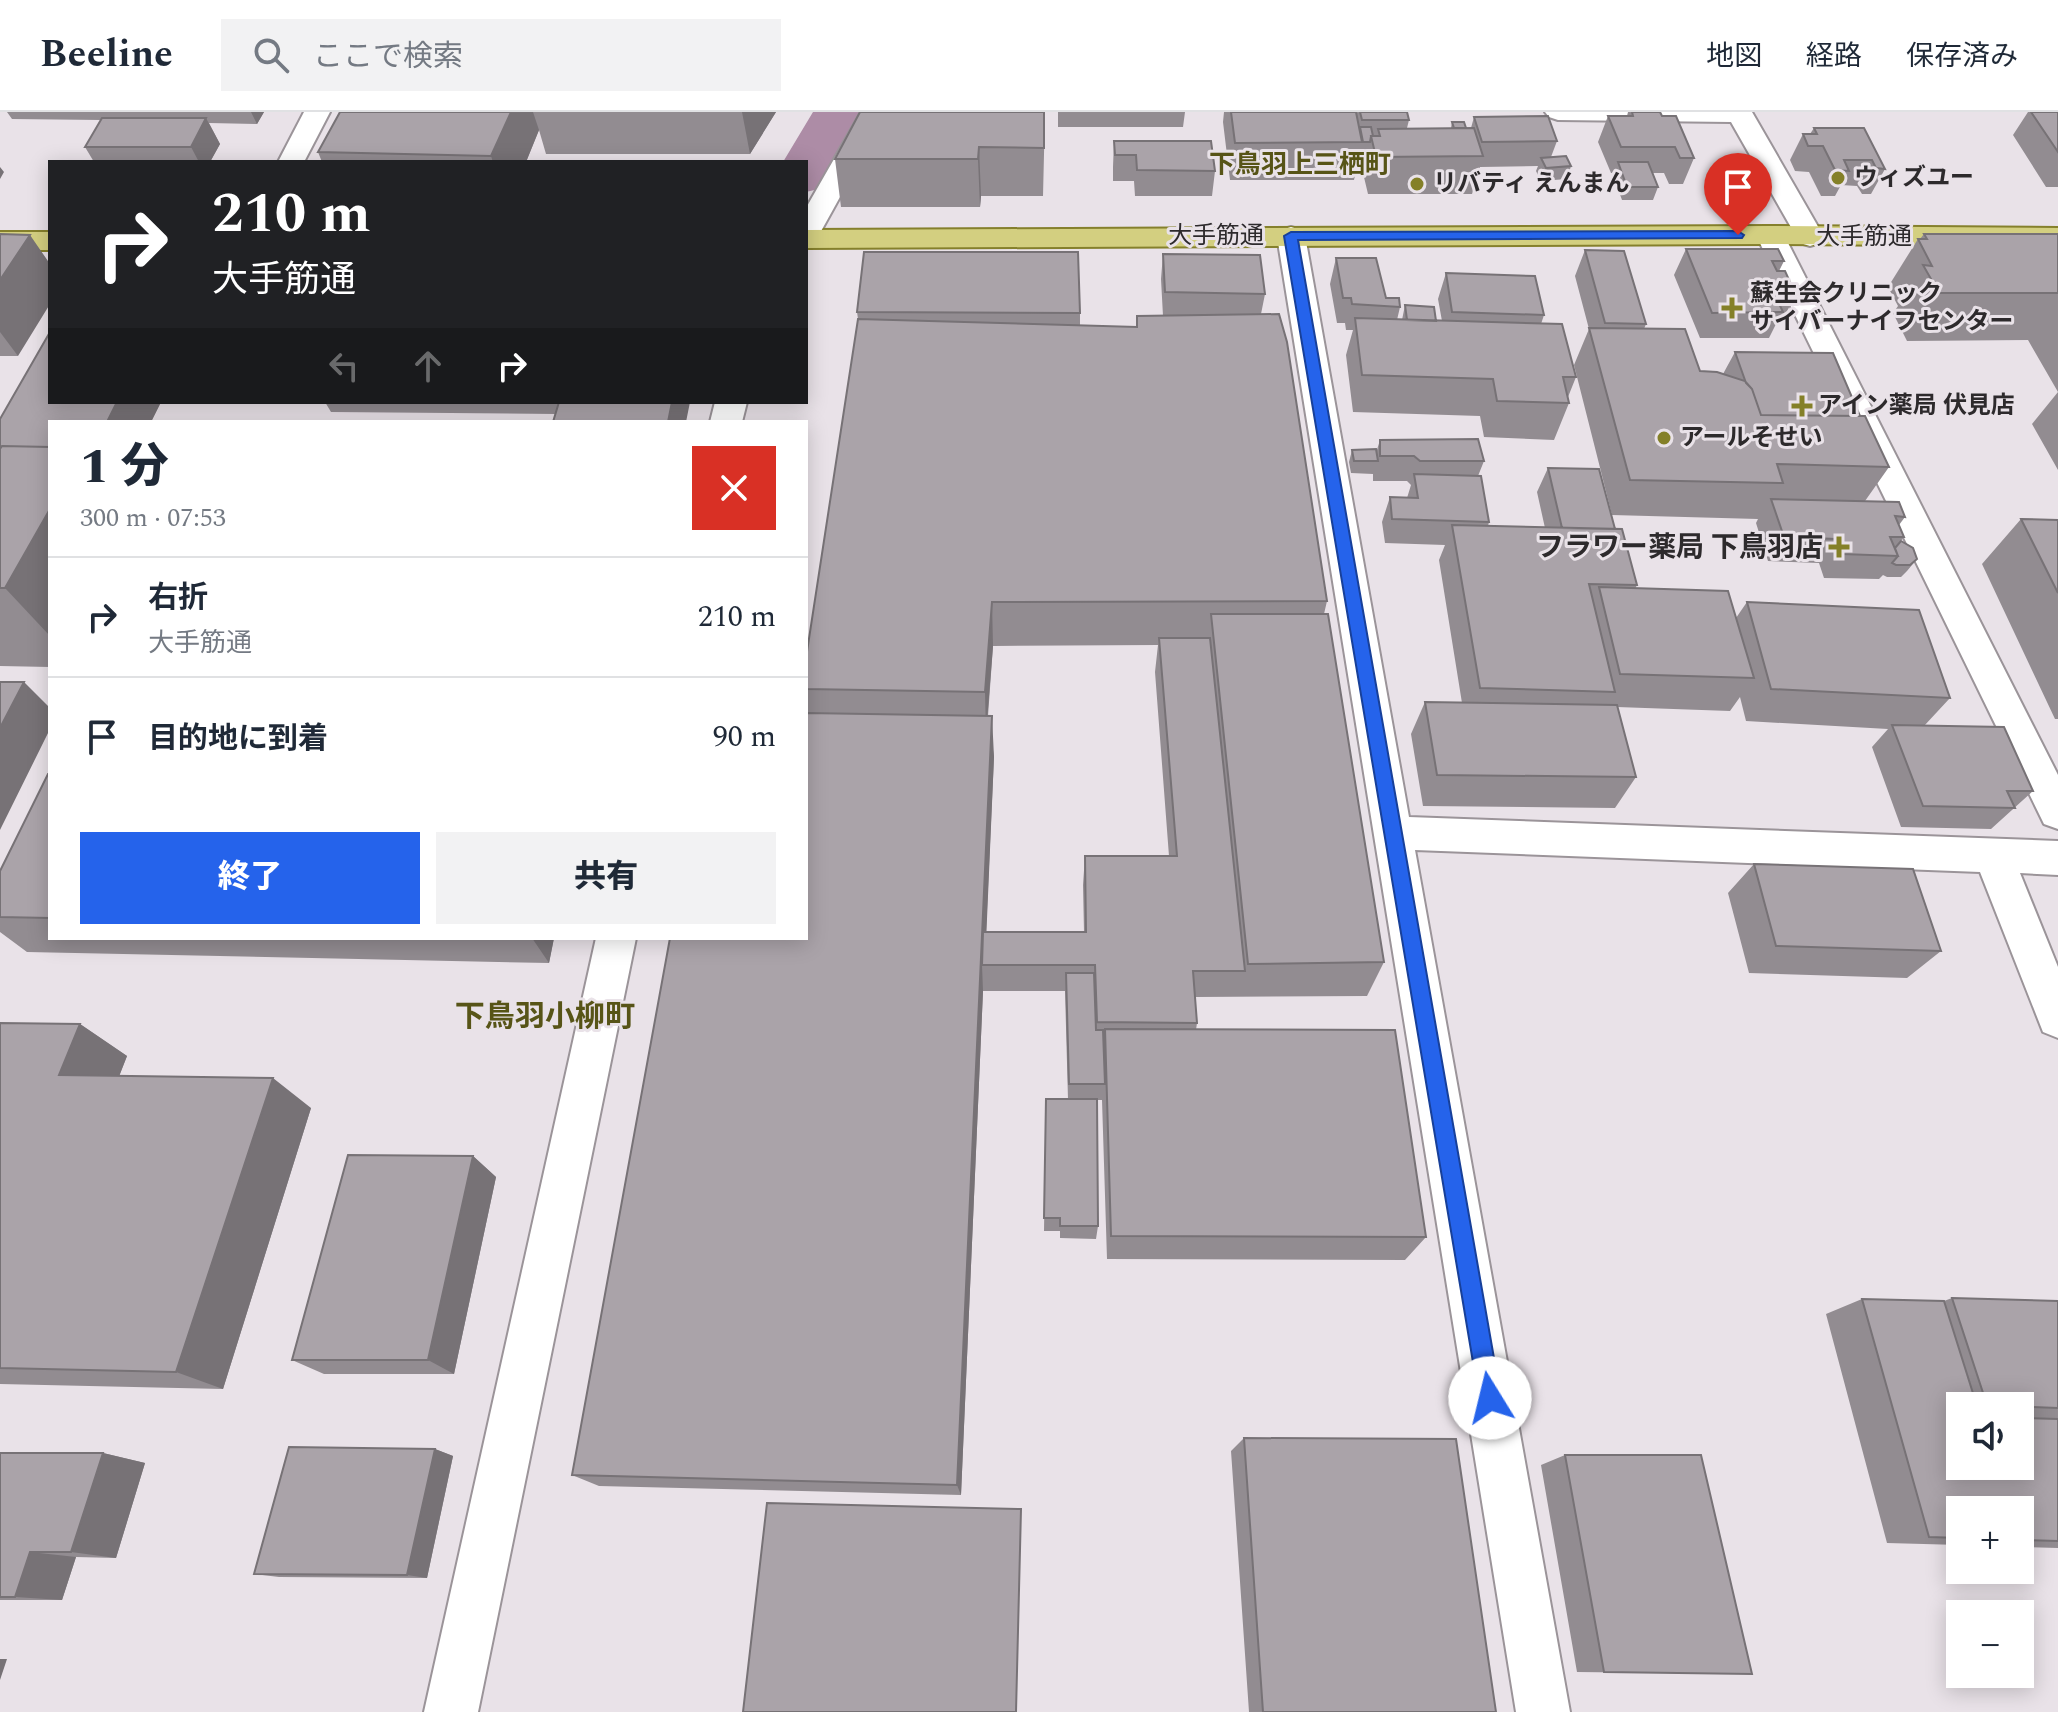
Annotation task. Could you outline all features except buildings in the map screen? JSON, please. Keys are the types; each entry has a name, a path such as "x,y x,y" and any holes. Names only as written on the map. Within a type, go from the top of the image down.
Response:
{"main road":[{"name":"大手筋通","path":"808,239 1770,235 2058,237"},
{"path":"0,241 48,241"}],"street":[{"path":"292,160 317,112"},
{"path":"808,229 874,112"},
{"path":"1558,112 1739,113 1810,237"},
{"path":"1770,235 2058,813"},
{"path":"1291,236 1543,1712"},
{"path":"1393,833 2058,858"},
{"path":"1994,856 2058,1019"},
{"path":"451,1712 616,940"}],"waterway":[{"path":"808,171 842,112"}],"place":[{"name":"ウィズユー","path":"1838,178"},
{"name":"リバティ えんまん","path":"1417,184"},
{"name":"蘇生会クリニック サイバーナイフセンター","path":"1732,308"},
{"name":"アイン薬局 伏見店","path":"1802,406"},
{"name":"アールそせい","path":"1664,438"},
{"name":"フラワー薬局 下鳥羽店","path":"1839,547"}],"district":[{"name":"下鳥羽上三栖町","path":"1300,165"},
{"name":"下鳥羽小柳町","path":"545,1017"}],"route":[{"path":"1490,1398 1291,236 1738,235"}]}
